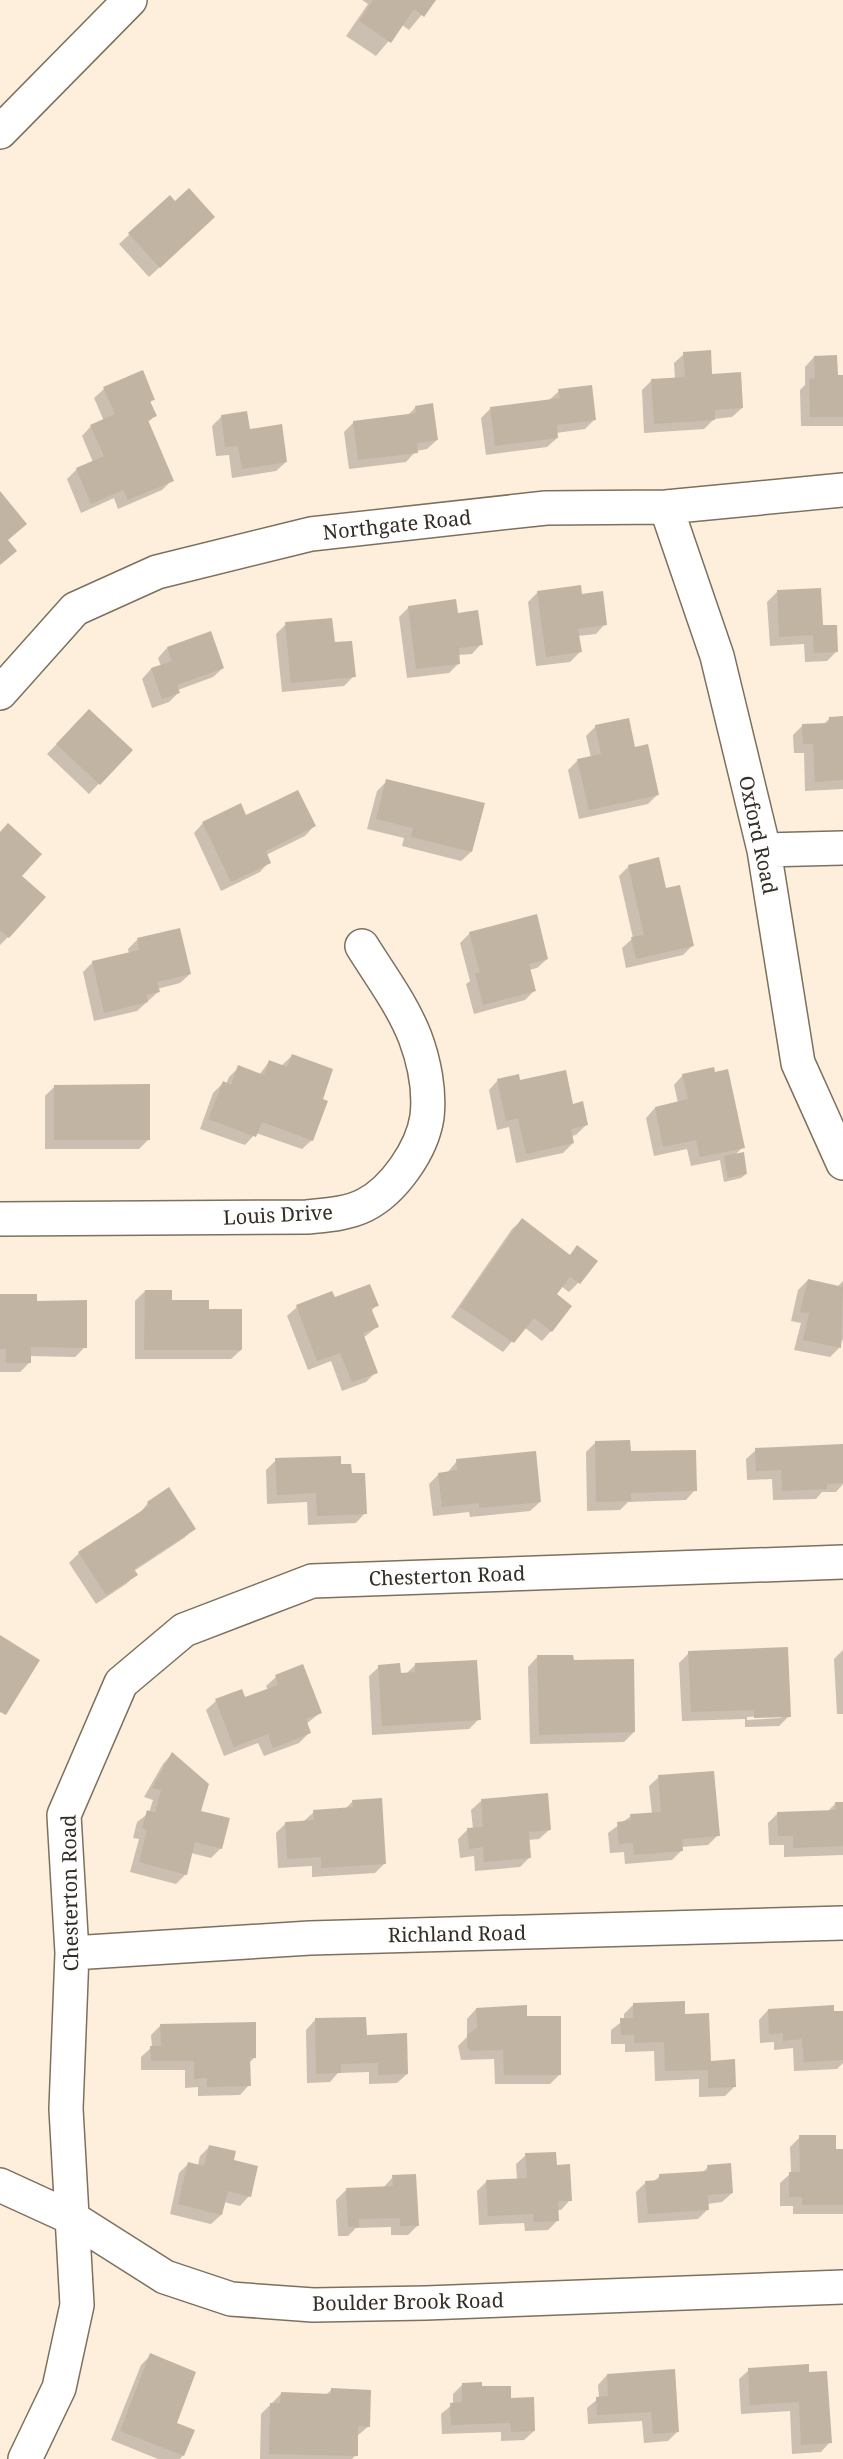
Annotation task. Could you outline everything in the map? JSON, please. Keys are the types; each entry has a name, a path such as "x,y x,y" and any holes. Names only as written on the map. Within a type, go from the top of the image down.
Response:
{"street":[{"path":"0,132 130,0"},
{"name":"Northgate Road","path":"0,693 75,609 157,572 311,534 546,508 666,507 843,490"},
{"name":"Oxford Road","path":"666,507 717,656 764,850 798,1063 843,1163"},
{"path":"764,850 843,848"},
{"name":"Louis Drive","path":"0,1219 307,1217 338,1213 365,1205 387,1188 405,1168 426,1119 427,1095 424,1071 415,1037 400,1006 362,946"},
{"name":"Chesterton Road","path":"25,2459 59,2388 77,2305 66,2109 72,1953 64,1815 121,1683 184,1630 312,1581 843,1562"},
{"name":"Richland Road","path":"72,1953 310,1938 843,1923"},
{"name":"Boulder Brook Road","path":"0,2185 72,2218 165,2277 231,2299 313,2305 426,2303 843,2287"}],"building":[{"path":"373,0 436,0 424,17 414,9 391,43 359,21"},
{"path":"189,188 215,217 160,268 128,233 170,195 175,201"},
{"path":"711,350 712,374 741,372 743,408 715,410 715,420 654,424 651,379 685,377 683,352"},
{"path":"837,355 838,375 843,375 843,417 810,417 809,379 815,378 814,356"},
{"path":"143,370 155,400 150,401 157,416 148,420 174,481 128,500 123,490 91,504 76,468 104,456 90,425 115,414 103,387"},
{"path":"592,385 596,420 557,425 558,438 495,446 490,407 560,398 558,389"},
{"path":"433,403 438,440 417,443 418,453 358,460 353,421 416,413 415,406"},
{"path":"247,411 250,429 282,424 287,462 242,469 238,446 225,447 221,415"},
{"path":"0,491 27,524 8,540 17,551 0,565"},
{"path":"581,585 582,594 603,591 607,625 578,629 582,652 546,657 537,591"},
{"path":"821,588 823,625 837,625 838,652 814,653 813,635 779,637 777,590"},
{"path":"456,599 458,613 478,610 483,645 459,648 460,664 416,669 408,606"},
{"path":"332,618 335,642 352,641 356,677 291,683 285,622"},
{"path":"211,631 224,668 177,685 180,693 162,699 151,668 172,661 167,647"},
{"path":"89,709 133,750 100,785 56,744"},
{"path":"843,716 843,780 815,782 813,744 803,744 802,724 829,723 829,717"},
{"path":"629,718 635,747 648,744 659,795 589,810 577,759 601,754 595,725"},
{"path":"386,779 485,803 472,852 411,837 413,828 376,819"},
{"path":"298,790 316,826 266,851 271,863 231,882 202,822 241,803 246,815"},
{"path":"8,823 42,854 22,876 46,897 9,938 0,930 0,832"},
{"path":"659,857 666,888 680,885 694,946 636,959 631,937 644,935 628,865"},
{"path":"537,914 548,959 529,964 536,991 483,1005 475,973 480,973 469,932"},
{"path":"180,928 191,974 157,982 160,992 146,995 148,1002 104,1013 92,961 139,950 137,938"},
{"path":"292,1054 333,1069 323,1099 328,1101 313,1141 262,1122 256,1137 208,1119 223,1081 231,1085 238,1065 264,1075 269,1060 287,1067"},
{"path":"714,1067 715,1072 728,1069 745,1148 700,1157 696,1140 663,1147 655,1107 688,1099 682,1074"},
{"path":"566,1070 573,1104 583,1101 588,1125 571,1129 574,1143 526,1154 518,1118 506,1121 497,1079 519,1074 520,1080"},
{"path":"150,1084 150,1140 54,1140 54,1085"},
{"path":"744,1152 747,1174 728,1178 724,1156"},
{"path":"522,1218 570,1255 577,1245 598,1261 580,1284 570,1277 557,1294 572,1306 552,1332 534,1318 514,1343 460,1307"},
{"path":"808,1279 843,1287 841,1348 803,1340 809,1313 800,1312"},
{"path":"370,1284 379,1306 371,1308 379,1327 363,1333 378,1373 352,1382 340,1353 317,1361 296,1305 332,1291 335,1297"},
{"path":"145,1290 172,1290 172,1300 209,1300 209,1309 242,1309 242,1350 144,1350"},
{"path":"0,1294 37,1294 37,1301 87,1300 87,1348 31,1347 31,1363 6,1363 6,1349 0,1349"},
{"path":"630,1440 631,1451 696,1450 697,1491 631,1493 631,1501 596,1502 595,1441"},
{"path":"843,1444 843,1483 827,1484 827,1489 782,1491 781,1470 756,1471 755,1448"},
{"path":"536,1451 541,1502 479,1508 479,1503 442,1507 438,1473 457,1470 456,1459"},
{"path":"341,1456 341,1464 351,1464 352,1473 365,1473 367,1514 317,1516 316,1493 277,1495 275,1458"},
{"path":"169,1487 196,1529 134,1569 138,1575 106,1595 78,1552 149,1506 147,1502"},
{"path":"0,1635 40,1660 6,1715 0,1712"},
{"path":"788,1647 791,1717 754,1718 754,1710 691,1712 688,1651"},
{"path":"537,1655 573,1655 574,1660 634,1659 635,1732 539,1735"},
{"path":"477,1660 481,1720 382,1726 378,1665 400,1663 401,1673 415,1672 415,1663"},
{"path":"303,1664 322,1713 306,1719 311,1733 273,1748 268,1734 234,1747 215,1699 242,1689 245,1697 278,1685 275,1675"},
{"path":"172,1752 209,1784 201,1811 230,1818 222,1849 195,1842 187,1875 139,1862 147,1830 142,1828 147,1810 155,1813 161,1790 152,1788"},
{"path":"714,1771 720,1836 682,1839 683,1851 634,1855 633,1843 619,1844 617,1822 631,1820 630,1814 661,1812 658,1775"},
{"path":"548,1793 551,1830 529,1832 531,1858 484,1862 483,1847 469,1849 467,1828 483,1827 481,1799"},
{"path":"382,1798 386,1864 321,1868 321,1857 287,1859 285,1822 314,1820 313,1810 353,1807 352,1800"},
{"path":"835,1802 843,1802 843,1846 793,1848 793,1836 778,1836 777,1812 836,1810"},
{"path":"685,2001 685,2014 709,2013 711,2061 735,2059 736,2087 708,2088 708,2070 665,2071 664,2042 634,2043 634,2035 621,2035 620,2018 633,2018 633,2003"},
{"path":"527,2005 527,2016 561,2016 561,2075 504,2075 503,2050 470,2051 467,2047 467,2035 477,2028 476,2008"},
{"path":"834,2005 834,2011 843,2011 843,2060 804,2062 802,2039 783,2041 783,2033 769,2034 768,2009"},
{"path":"366,2017 367,2035 407,2033 408,2074 378,2075 378,2063 341,2064 341,2073 316,2074 315,2018"},
{"path":"256,2022 256,2058 250,2058 251,2086 207,2087 207,2078 194,2079 194,2061 151,2061 150,2046 161,2046 160,2024"},
{"path":"799,2135 836,2135 836,2149 843,2149 843,2205 802,2205 802,2197 789,2197 789,2172 800,2172"},
{"path":"209,2145 236,2151 234,2160 258,2166 251,2197 228,2191 222,2215 178,2204 188,2162 204,2166"},
{"path":"556,2152 557,2165 570,2164 572,2201 558,2201 559,2221 534,2222 533,2214 488,2216 486,2180 527,2178 525,2153"},
{"path":"731,2163 733,2193 708,2195 709,2210 648,2214 645,2181 659,2180 659,2174 708,2171 707,2165"},
{"path":"416,2174 419,2226 400,2226 400,2218 359,2219 359,2227 348,2227 346,2188 393,2186 392,2175"},
{"path":"150,2353 196,2372 177,2423 195,2430 184,2456 120,2431"},
{"path":"809,2364 809,2372 827,2371 832,2443 801,2445 799,2402 750,2405 748,2368"},
{"path":"675,2369 679,2432 653,2434 651,2412 597,2415 596,2397 608,2396 607,2374"},
{"path":"482,2382 482,2386 511,2386 511,2398 534,2397 535,2431 511,2432 510,2423 451,2425 450,2403 462,2402 462,2383"},
{"path":"331,2388 371,2390 370,2427 358,2426 358,2456 269,2454 270,2403 280,2403 281,2392 331,2394"}]}
